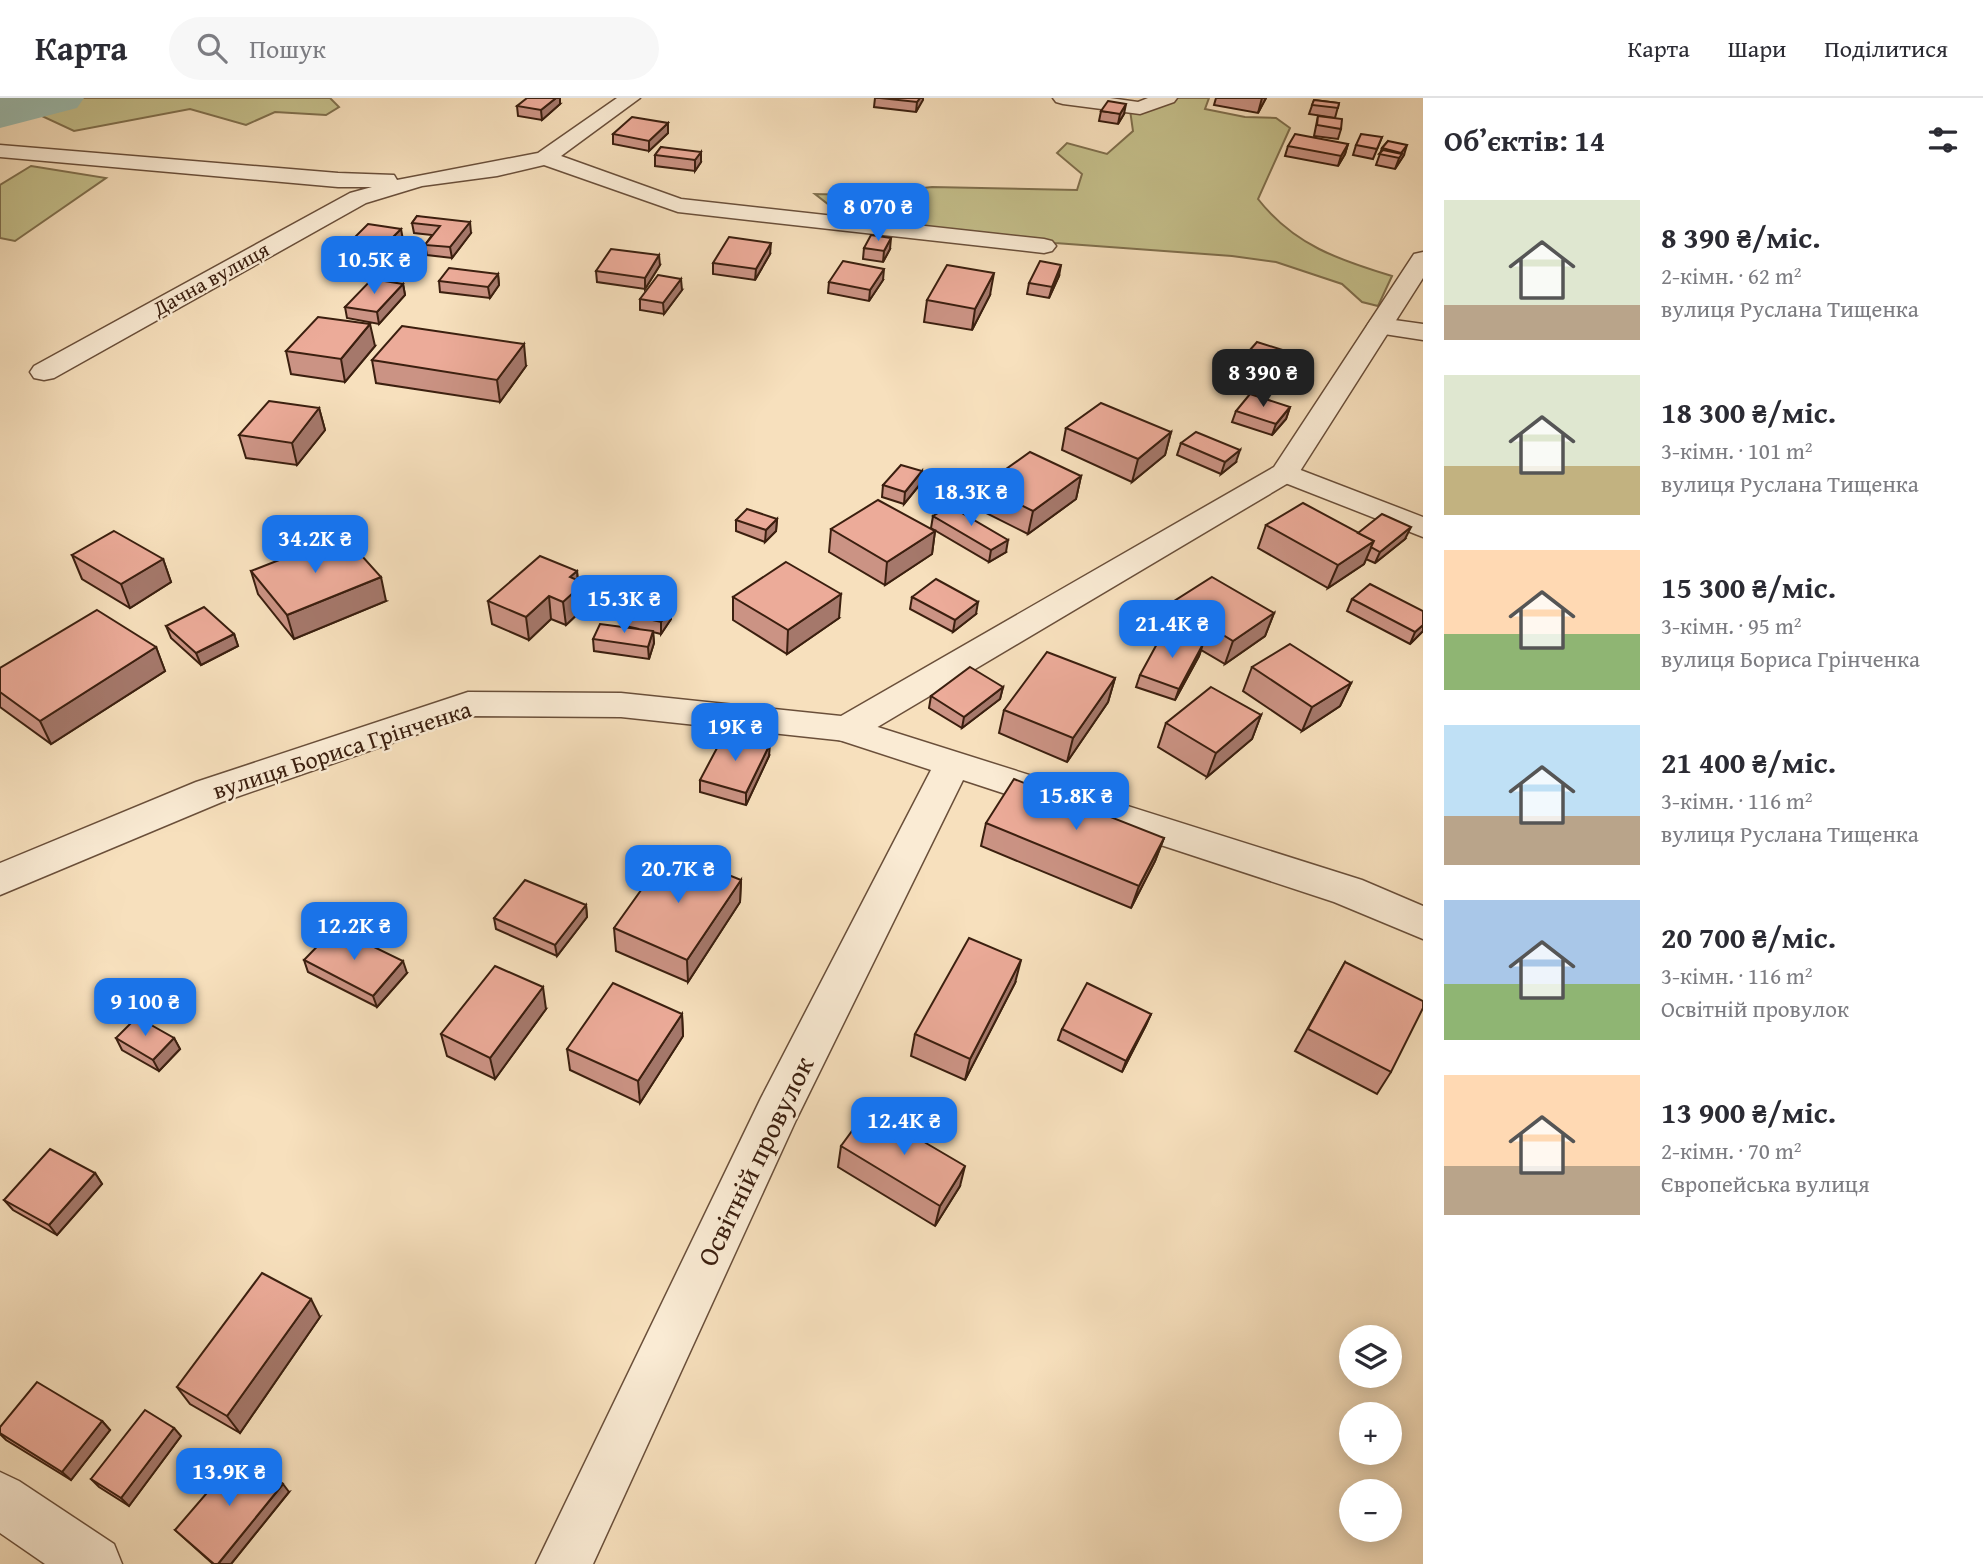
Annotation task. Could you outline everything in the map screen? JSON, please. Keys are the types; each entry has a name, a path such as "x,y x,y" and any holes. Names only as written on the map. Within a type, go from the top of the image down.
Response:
{"street":[{"name":"Дачна вулиця","path":"44,372 358,198 420,180 497,169 545,158 630,98"},
{"path":"1063,98 1140,108 1167,98"},
{"path":"0,151 338,180 420,180"},
{"path":"545,158 678,205 1044,246"},
{"path":"846,729 1285,473 1423,259"},
{"path":"1380,326 1423,332"},
{"path":"1285,473 1423,528"},
{"name":"вулиця Бориса Грінченка","path":"0,880 209,792 468,705 621,705 846,729 1348,891 1423,922"},
{"name":"Освітній провулок","path":"564,1564 778,1112 954,762"},
{"path":"0,1500 94,1564"}],"shaded area":[{"path":"23,98 330,98 339,107 326,115 275,112 246,125 190,109 74,131 31,111"},
{"path":"1160,98 1209,98 1205,109 1245,117 1276,118 1290,128 1258,199 1287,228 1319,249 1392,276 1378,306 1362,302 1342,284 1276,262 1232,256 1055,243 847,219 815,194 858,195 932,187 1077,190 1082,174 1057,153 1067,143 1107,154 1133,131 1130,110"},
{"path":"31,166 106,178 15,241 0,238 0,185"}],"building":[{"path":"527,98 556,98 541,110 517,106"},
{"path":"880,98 920,98 917,102"},
{"path":"1314,100 1339,103 1338,108 1312,105"},
{"path":"1108,101 1126,104 1120,114 1101,111"},
{"path":"1318,116 1342,119 1341,129 1317,125"},
{"path":"632,117 668,123 649,141 613,134"},
{"path":"1295,134 1348,144 1341,156 1288,146"},
{"path":"1361,134 1382,137 1377,149 1356,145"},
{"path":"1388,141 1407,145 1401,153 1382,148"},
{"path":"661,147 701,152 695,160 655,155"},
{"path":"1383,150 1402,154 1399,158 1379,154"},
{"path":"417,216 470,222 450,247 425,245 440,226 412,223"},
{"path":"368,224 401,229 379,251 346,246"},
{"path":"871,235 891,238 884,251 864,248"},
{"path":"729,237 771,243 756,269 713,263"},
{"path":"611,249 659,255 645,278 596,271"},
{"path":"843,261 884,269 870,290 829,282"},
{"path":"1040,261 1061,265 1052,287 1029,283"},
{"path":"947,265 994,273 975,309 927,300"},
{"path":"449,268 498,274 488,287 439,281"},
{"path":"658,275 681,279 663,303 640,299"},
{"path":"372,279 403,284 377,312 345,307"},
{"path":"318,317 370,324 341,359 286,351"},
{"path":"402,326 524,344 497,380 372,360"},
{"path":"1257,342 1289,352 1267,378 1234,368"},
{"path":"1250,394 1290,407 1276,424 1236,411"},
{"path":"269,401 319,408 292,443 239,435"},
{"path":"1101,403 1171,432 1138,459 1066,428"},
{"path":"1196,432 1240,450 1225,462 1181,443"},
{"path":"1030,452 1081,476 1033,511 982,486"},
{"path":"901,465 922,471 905,492 883,485"},
{"path":"878,500 935,531 887,562 831,529"},
{"path":"1303,503 1374,541 1338,565 1266,525"},
{"path":"950,506 1008,540 991,550 933,516"},
{"path":"747,509 777,519 766,530 736,520"},
{"path":"1382,514 1411,527 1380,552 1371,547 1374,541 1358,533"},
{"path":"114,531 163,559 121,584 72,555"},
{"path":"343,535 381,577 287,615 251,571"},
{"path":"540,556 577,571 570,577 584,583 563,602 549,596 526,617 488,601"},
{"path":"786,562 841,594 788,630 733,597"},
{"path":"1212,577 1274,613 1233,641 1171,603"},
{"path":"936,579 978,602 955,620 912,597"},
{"path":"1370,584 1423,611 1423,625 1415,632 1352,599"},
{"path":"630,597 671,607 661,622 620,613"},
{"path":"204,607 234,634 196,653 166,626"},
{"path":"97,610 156,647 40,721 0,692 0,668"},
{"path":"600,624 653,631 648,647 593,639"},
{"path":"1164,631 1203,644 1179,689 1140,675"},
{"path":"1290,644 1351,683 1312,707 1252,667"},
{"path":"1047,652 1115,678 1073,738 1004,710"},
{"path":"970,667 1003,687 964,717 931,696"},
{"path":"1211,687 1261,715 1216,753 1166,723"},
{"path":"725,733 770,744 746,793 700,780"},
{"path":"1014,779 1164,838 1139,886 986,823"},
{"path":"669,851 741,880 687,960 614,928"},
{"path":"525,880 586,905 555,945 494,918"},
{"path":"335,928 403,961 373,996 304,960"},
{"path":"969,938 1021,960 970,1059 915,1034"},
{"path":"1345,962 1423,1001 1423,1008 1391,1072 1308,1029"},
{"path":"495,966 543,987 490,1058 441,1034"},
{"path":"613,983 682,1014 638,1081 567,1049"},
{"path":"1087,983 1151,1014 1126,1061 1062,1029"},
{"path":"137,1017 174,1038 153,1060 116,1038"},
{"path":"868,1109 965,1166 940,1206 841,1146"},
{"path":"50,1149 95,1173 49,1225 4,1200"},
{"path":"262,1273 311,1299 227,1416 177,1387"},
{"path":"37,1382 102,1421 62,1472 0,1433 0,1427"},
{"path":"145,1410 174,1428 121,1498 91,1479"},
{"path":"243,1451 283,1484 218,1564 214,1564 175,1530"}],"waterway":[{"path":"0,113 40,100 60,98"}]}
